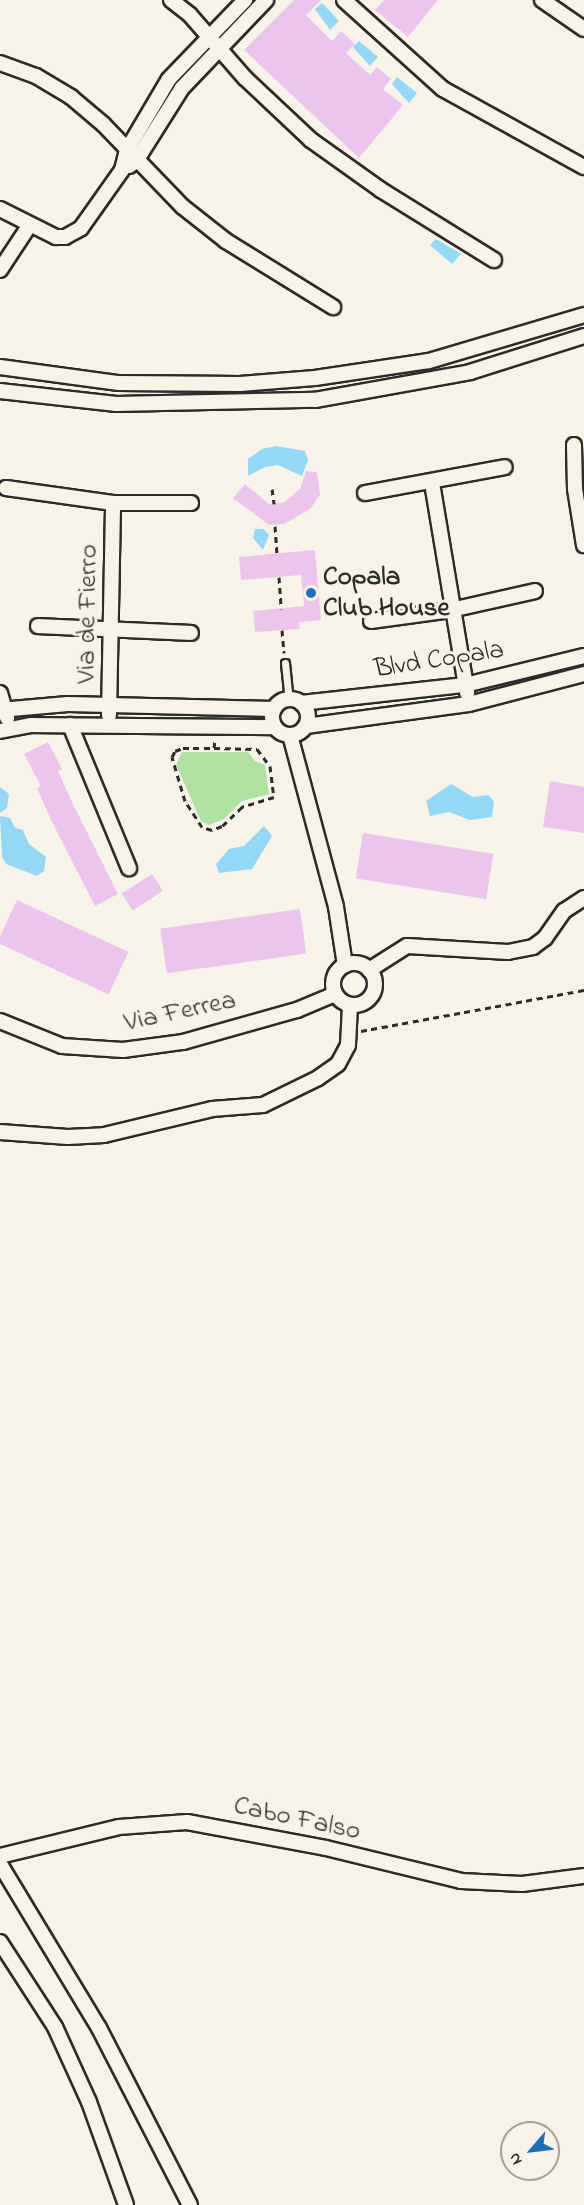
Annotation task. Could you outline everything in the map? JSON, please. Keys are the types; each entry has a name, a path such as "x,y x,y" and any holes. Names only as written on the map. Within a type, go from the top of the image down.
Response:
{"street":[{"path":"171,0 208,34 218,48 311,140 381,190 494,260"},
{"path":"122,170 127,150 169,79 208,34 245,0"},
{"path":"0,208 29,226 56,237 74,234 122,170 136,161 182,88 266,0"},
{"path":"344,0 444,89 584,167"},
{"path":"542,0 584,29"},
{"path":"0,63 52,84 103,124 136,161 183,207 226,241 333,308"},
{"path":"0,270 29,226"},
{"path":"0,367 39,374 188,385 315,378 429,361 584,315"},
{"path":"0,391 127,404 315,400 470,372 584,336"},
{"path":"37,396 39,374"},
{"path":"574,445 575,489 584,545"},
{"path":"365,493 432,483 505,467"},
{"path":"432,483 451,610 469,704"},
{"path":"6,488 113,503 191,503"},
{"name":"Via de Fierro","path":"107,726 113,632 113,503"},
{"path":"370,621 451,610 535,591"},
{"path":"38,626 113,632 191,633"},
{"name":"Blvd Copala","path":"274,709 295,701 465,685 584,656"},
{"name":"Blvd Copala","path":"291,735 306,726 469,704 584,674"},
{"path":"0,693 5,730 70,725 218,726 274,727 291,735 336,907 345,965"},
{"path":"295,701 307,713 306,726"},
{"path":"2,710 58,705 274,709 274,727"},
{"path":"70,725 129,868"},
{"path":"369,970 407,946 508,952 533,947 545,938 564,910 584,898"},
{"path":"358,964 369,970 375,982 373,994 363,1004 350,1005 335,994 335,974 345,965 358,964"},
{"name":"Via Ferrea","path":"0,1021 62,1046 123,1050 183,1042 297,1010 335,994"},
{"path":"0,1132 68,1137 104,1135 212,1109 263,1105 318,1078 338,1064 347,1051 350,1005"},
{"name":"Cabo Falso","path":"0,1856 119,1827 187,1822 326,1848 461,1881 522,1884 584,1876"},
{"path":"0,1864 99,2028 190,2205"},
{"path":"0,1942 55,2027 89,2102 126,2205"}],"lane":[{"path":"285,663 295,701"}],"path":[{"path":"273,489 274,504"},
{"path":"275,526 277,553"},
{"path":"279,577 280,609"},
{"path":"282,630 285,663"},
{"path":"214,748 218,726"},
{"path":"183,748 214,748 257,749 270,766 274,797 242,807 222,826 212,830 202,827 185,801 172,757 175,751 183,748"},
{"path":"349,1033 584,990"}],"green space":[{"path":"182,752 248,752 255,761 265,765 269,794 242,801 224,819 209,825 201,821 176,765"}],"water":[{"path":"322,3 339,21 330,30 315,9"},
{"path":"359,41 378,57 370,66 353,47"},
{"path":"397,77 417,93 409,103 392,84"},
{"path":"436,239 461,254 452,264 430,245"},
{"path":"276,446 305,451 308,460 302,476 278,465 265,467 248,476 248,459 262,449"},
{"path":"255,529 263,529 269,535 263,550 253,538"},
{"path":"451,784 473,797 489,795 494,802 492,817 470,820 449,812 430,816 426,801"},
{"path":"0,787 9,794 7,808 0,813"},
{"path":"0,816 10,818 15,828 23,830 29,844 46,857 44,871 37,876 6,864 2,857"},
{"path":"264,826 272,836 252,869 219,873 216,864 229,849 244,846"}],"building":[{"path":"294,0 321,0 306,15 332,41 341,31 355,44 346,53 370,75 377,67 391,79 383,89 403,105 359,158 244,50"},
{"path":"384,0 438,0 408,37 375,10"},
{"path":"306,471 317,472 320,495 310,509 284,524 269,525 233,498 245,484 269,504 283,503 300,489"},
{"name":"Copala Club House","path":"315,550 321,620 299,622 300,629 255,632 253,611 304,606 301,575 241,580 239,557"},
{"path":"48,742 62,769 58,771 73,804 118,894 95,906 51,820 37,788 41,786 24,754"},
{"path":"550,781 584,787 584,833 543,827"},
{"path":"363,833 493,854 486,899 356,878"},
{"path":"152,874 163,891 133,910 122,894"},
{"path":"17,900 128,952 109,995 0,944 0,936"},
{"path":"300,909 306,954 167,973 160,929"}],"place":[{"name":"Copala Club House","path":"311,593"}]}
